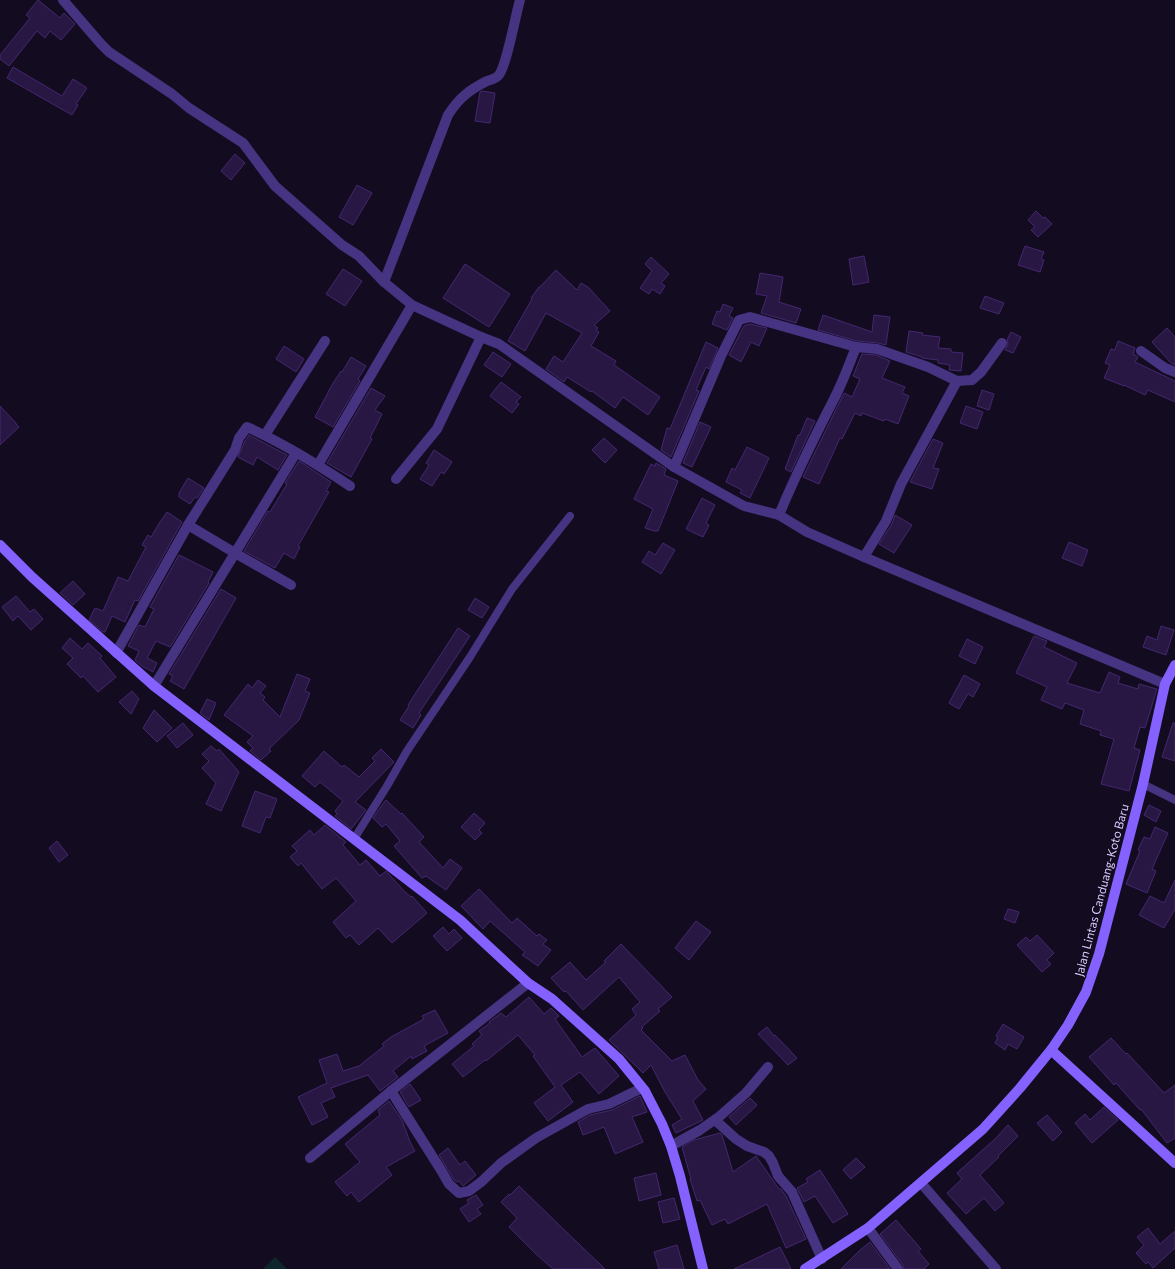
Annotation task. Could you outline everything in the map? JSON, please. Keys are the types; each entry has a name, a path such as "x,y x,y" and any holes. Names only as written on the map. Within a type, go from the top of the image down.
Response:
{"street":[{"path":"63,0 109,52 242,143 275,186 342,245 358,256 384,282 412,305 499,344 674,467 744,506 779,515 807,532 864,557 1165,684"},
{"path":"384,282 448,114 455,103 466,93 498,76 504,66 520,0"},
{"path":"318,465 412,305"},
{"path":"674,467 721,356 739,320 750,317 856,347 877,349 928,368 957,381 972,380 981,372 1002,343"},
{"path":"396,479 437,429 481,337"},
{"path":"265,435 326,341"},
{"path":"779,515 821,423 834,400 856,347"},
{"path":"1141,351 1165,368 1175,372"},
{"path":"864,557 886,521 901,484 957,381"},
{"path":"116,653 188,526 235,450 239,438 247,427 265,435 318,465 350,486"},
{"path":"154,686 296,453"},
{"path":"188,526 291,585"},
{"path":"0,545 32,577 154,686 213,733 460,920 528,983 552,999 619,1059 645,1091 662,1124 671,1146 703,1269"},
{"name":"Jalan Lintas Canduang-Koto Baru","path":"805,1269 868,1228 983,1129 1020,1088 1051,1050 1068,1025 1086,992 1099,954 1143,784 1165,684 1175,665"},
{"path":"310,1158 391,1091 528,983"},
{"path":"1051,1050 1175,1163"},
{"path":"671,1146 715,1120 746,1093 768,1067"},
{"path":"391,1091 449,1184 459,1193 469,1191 502,1163 536,1138 588,1109 609,1104 642,1088"},
{"path":"715,1120 736,1139 747,1146 764,1152 769,1156 778,1176 792,1192 822,1259"},
{"path":"921,1183 996,1269"},
{"path":"868,1228 898,1269"}],"lane":[{"path":"354,839 387,786 407,750 466,664 512,589 570,516"},
{"path":"1143,784 1175,800"}],"green space":[{"path":"275,1257 287,1269 263,1269"}],"building":[{"path":"38,0 60,18 64,13 75,24 61,40 50,31 45,38 37,31 9,66 0,59 0,55 30,18 26,15"},
{"path":"13,67 62,96 73,79 87,88 76,104 78,105 72,115 7,78"},
{"path":"480,92 495,93 490,123 475,121"},
{"path":"235,154 245,163 231,180 221,171"},
{"path":"357,185 372,193 353,225 339,217"},
{"path":"1036,211 1052,224 1038,237 1031,230 1035,227 1028,220"},
{"path":"1025,246 1044,252 1041,259 1044,260 1040,272 1018,265"},
{"path":"864,256 869,282 853,285 849,259"},
{"path":"651,257 669,274 661,283 665,286 660,294 652,289 649,294 640,288 652,271 645,264"},
{"path":"465,264 510,294 489,327 443,298"},
{"path":"343,269 362,281 345,306 326,294"},
{"path":"556,270 577,290 581,283 588,287 610,311 594,325 598,328 596,330 599,332 591,346 616,361 614,365 660,397 648,415 623,397 615,408 592,391 591,392 567,377 564,382 546,369 554,356 563,362 582,333 546,313 525,351 508,341 532,299 531,298 539,287"},
{"path":"760,273 783,277 779,302 801,309 796,323 761,313 767,296 756,294"},
{"path":"985,296 1004,303 999,314 980,308"},
{"path":"723,304 733,308 729,316 733,318 727,330 712,324 717,311 720,312"},
{"path":"823,315 872,332 874,315 890,317 886,345 857,341 818,330"},
{"path":"750,324 767,328 759,346 751,342 741,362 729,355 744,326"},
{"path":"1167,328 1175,337 1175,365 1171,363 1152,342"},
{"path":"909,331 923,333 922,335 940,337 938,348 951,349 951,352 963,353 961,371 949,370 950,365 938,363 938,360 922,358 906,352"},
{"path":"1011,332 1021,337 1013,353 1005,350 1008,344 1007,340"},
{"path":"1118,341 1135,348 1133,354 1138,357 1135,362 1175,381 1175,402 1148,390 1145,395 1104,378 1110,365 1105,363 1111,349 1115,350"},
{"path":"706,342 718,348 709,369 706,367 696,390 699,391 671,457 661,450 667,428 670,429"},
{"path":"284,346 304,359 296,372 276,359"},
{"path":"493,352 511,364 502,377 484,365"},
{"path":"862,354 876,355 890,361 882,378 905,387 902,393 909,396 898,424 885,419 884,421 862,413 861,416 855,413 842,439 840,438 819,484 803,477 844,393 852,397 860,379 853,376"},
{"path":"351,357 366,366 358,379 360,381 333,427 315,417 332,385"},
{"path":"501,382 521,397 516,402 519,404 512,413 490,396"},
{"path":"371,388 385,396 375,410 382,414 370,438 372,439 351,477 327,463"},
{"path":"982,390 994,394 989,410 977,406"},
{"path":"0,406 19,427 0,445"},
{"path":"966,406 983,412 977,429 960,423"},
{"path":"807,418 815,421 791,472 785,469 798,435 800,435"},
{"path":"700,422 711,427 692,467 683,463"},
{"path":"249,435 287,455 278,470 257,457 253,465 238,457"},
{"path":"604,438 617,450 605,463 592,450"},
{"path":"933,439 943,443 933,468 939,469 932,489 910,482"},
{"path":"747,447 769,458 750,498 740,493 742,490 726,482 732,468 735,470"},
{"path":"434,450 452,462 444,474 441,472 432,486 420,479 429,465 426,463"},
{"path":"299,461 331,482 326,491 329,492 298,546 300,547 294,559 284,553 275,568 244,551 268,511 270,512 287,484 285,483"},
{"path":"656,463 666,469 664,475 678,481 658,531 654,531 645,528 653,509 634,499 651,464 655,466"},
{"path":"188,478 204,488 197,498 195,497 190,504 179,497 179,493"},
{"path":"702,498 715,505 706,523 709,525 703,537 686,529"},
{"path":"167,512 182,522 138,601 135,600 125,622 112,616 105,632 103,632 89,620 95,608 103,611 118,577 128,581 146,547 142,545 148,535 151,537"},
{"path":"895,515 912,525 894,553 879,544 892,524"},
{"path":"1069,542 1088,550 1082,566 1062,558"},
{"path":"663,543 675,550 661,574 642,562 649,551 655,555"},
{"path":"179,555 213,572 208,582 209,583 170,647 156,641 147,658 157,663 153,672 135,660 139,651 128,646 139,625 145,627 154,609 150,607"},
{"path":"73,581 85,594 73,605 60,593"},
{"path":"221,589 236,598 184,689 170,681 173,676 169,674"},
{"path":"16,596 30,612 34,609 43,619 31,630 18,616 13,621 2,607"},
{"path":"475,598 489,607 482,618 468,610"},
{"path":"1161,626 1174,630 1166,655 1143,647 1147,636 1157,640"},
{"path":"458,628 470,636 419,713 421,715 413,728 400,720 409,706 408,705"},
{"path":"1034,636 1047,641 1044,647 1077,663 1067,683 1100,693 1109,672 1120,677 1118,683 1138,689 1139,684 1157,689 1145,728 1140,727 1134,748 1140,750 1129,791 1101,784 1114,739 1100,735 1101,731 1080,724 1084,710 1065,703 1062,709 1041,700 1047,687 1016,673"},
{"path":"70,638 82,649 88,643 102,656 100,658 116,677 98,692 83,676 81,678 67,664 73,658 62,648"},
{"path":"967,639 983,647 975,664 959,656"},
{"path":"297,674 310,679 305,691 310,693 299,720 269,749 271,751 261,760 250,751 253,748 247,742 253,736 224,715 248,684 252,688 258,680 266,686 260,693 265,697 263,700 280,717"},
{"path":"964,675 980,684 973,697 968,694 959,709 949,703"},
{"path":"132,691 139,699 131,714 119,702"},
{"path":"207,699 216,703 209,720 200,713"},
{"path":"154,710 172,728 157,742 143,728"},
{"path":"183,723 193,735 177,748 167,736"},
{"path":"1173,723 1175,723 1175,761 1162,757"},
{"path":"211,746 217,751 219,749 239,772 221,811 206,804 216,783 202,768 209,761 202,754"},
{"path":"381,749 394,762 355,802 366,810 351,829 335,816 337,814 335,811 343,801 320,782 315,787 302,776 324,751 342,767 344,765 359,777 375,761 372,758"},
{"path":"255,791 277,799 270,818 266,817 260,833 242,826"},
{"path":"386,800 401,814 402,813 424,837 419,842 443,868 450,859 462,868 446,890 426,876 422,878 394,846 400,841 386,824 382,827 373,818"},
{"path":"1149,805 1161,811 1156,822 1144,815"},
{"path":"474,813 485,823 479,830 482,833 475,840 461,827"},
{"path":"325,825 346,842 343,845 360,865 366,860 380,876 386,871 427,913 392,943 378,928 359,945 350,935 346,938 333,922 356,901 336,878 322,889 301,863 298,866 290,857 297,851 292,846 310,830 314,835"},
{"path":"1155,827 1168,833 1152,869 1156,871 1147,893 1126,884 1140,851 1138,850 1144,837 1150,839"},
{"path":"57,841 68,855 59,862 49,848"},
{"path":"1175,880 1175,909 1164,928 1139,915 1150,896 1164,903"},
{"path":"479,889 512,923 517,918 537,936 539,934 547,940 543,944 551,950 538,966 522,955 525,952 490,921 483,929 461,906"},
{"path":"1008,909 1019,912 1015,923 1004,919"},
{"path":"696,921 711,932 689,960 675,948"},
{"path":"443,927 449,934 454,929 462,938 447,951 433,936"},
{"path":"1037,935 1054,953 1047,960 1051,964 1042,972 1017,945 1026,937 1030,941"},
{"path":"621,944 672,997 658,1009 660,1011 642,1027 643,1028 641,1030 672,1061 685,1055 698,1080 706,1089 693,1101 703,1120 676,1133 672,1125 682,1119 665,1092 651,1065 643,1073 609,1040 636,1015 632,1009 640,1002 619,977 583,1010 566,991 564,992 551,978 570,962 586,980 606,962 604,961"},
{"path":"529,997 544,1014 551,1008 559,1016 555,1019 582,1057 595,1048 619,1076 599,1094 580,1072 561,1085 573,1102 548,1121 534,1103 555,1087 533,1056 535,1055 518,1035 486,1061 485,1060 463,1077 452,1064 474,1046 472,1044 482,1035 479,1031 490,1023 489,1022 501,1013 506,1017"},
{"path":"435,1010 448,1033 424,1046 427,1051 412,1059 411,1056 393,1071 398,1077 380,1091 368,1075 331,1088 335,1097 321,1103 328,1117 312,1125 298,1097 327,1083 319,1060 337,1054 343,1071 359,1066 384,1046 382,1044 391,1037 424,1019 422,1016"},
{"path":"1003,1024 1024,1037 1017,1049 1008,1044 1005,1050 995,1043 998,1037 996,1036"},
{"path":"767,1027 774,1036 775,1035 797,1058 788,1065 758,1034"},
{"path":"1111,1038 1164,1093 1175,1085 1175,1138 1167,1143 1141,1109 1140,1110 1116,1083 1114,1085 1089,1057"},
{"path":"410,1084 421,1100 409,1107 400,1092"},
{"path":"640,1096 647,1112 632,1117 643,1142 615,1154 604,1127 583,1135 578,1122 590,1115 612,1110"},
{"path":"750,1098 757,1105 736,1125 729,1117"},
{"path":"389,1101 402,1120 415,1151 386,1167 392,1175 359,1202 351,1192 347,1196 335,1182 360,1162 345,1144 380,1115 378,1110"},
{"path":"1104,1107 1118,1120 1092,1143 1075,1123 1085,1114 1090,1120"},
{"path":"1047,1115 1062,1132 1053,1141 1037,1123"},
{"path":"1008,1125 1018,1136 980,1175 1004,1203 995,1211 984,1198 966,1214 947,1193 962,1179 957,1173 996,1138"},
{"path":"720,1133 722,1135 733,1172 756,1156 779,1189 781,1189 786,1196 806,1239 786,1248 767,1204 728,1224 725,1219 712,1225 700,1200 697,1201 682,1147 694,1140"},
{"path":"448,1148 460,1165 465,1161 476,1175 463,1186 459,1181 457,1182 454,1180 439,1155"},
{"path":"856,1158 865,1167 851,1179 843,1170"},
{"path":"820,1170 848,1214 833,1223 815,1196 804,1202 797,1188 808,1182 806,1179"},
{"path":"656,1173 661,1195 639,1201 634,1178"},
{"path":"519,1186 605,1269 553,1269 537,1255 509,1227 517,1218 501,1202"},
{"path":"476,1195 483,1205 477,1209 481,1214 469,1222 460,1209 469,1203 467,1200"},
{"path":"674,1198 680,1219 663,1223 658,1202"},
{"path":"896,1220 921,1249 918,1251 929,1264 924,1269 904,1269 903,1265 880,1234"},
{"path":"1148,1228 1160,1244 1175,1231 1175,1248 1153,1268 1148,1262 1146,1264 1136,1253 1144,1245 1137,1237"},
{"path":"870,1242 890,1269 841,1269 859,1251"},
{"path":"677,1245 684,1269 659,1269 654,1252"},
{"path":"780,1247 791,1269 734,1269"}]}
